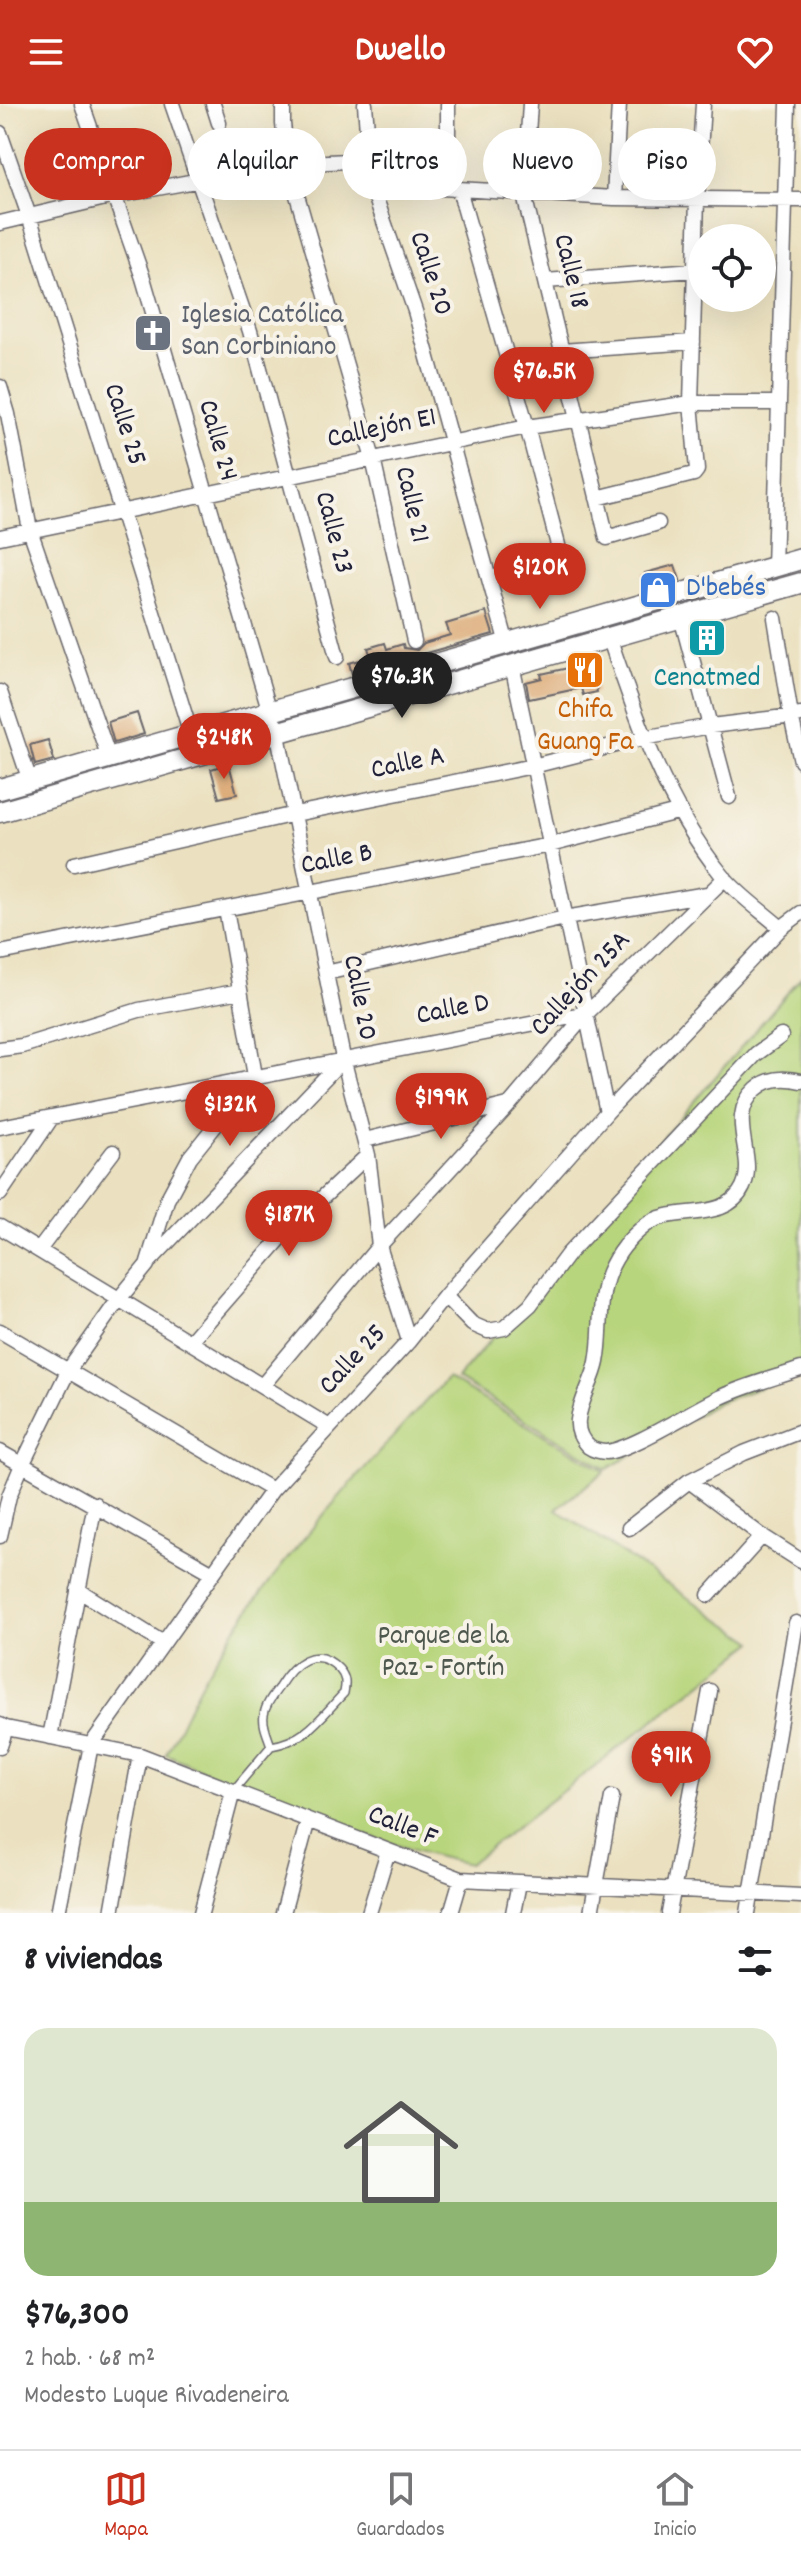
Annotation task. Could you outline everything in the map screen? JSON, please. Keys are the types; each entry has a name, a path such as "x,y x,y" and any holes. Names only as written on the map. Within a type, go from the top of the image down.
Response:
{"street":[{"name":"Calle 24","path":"82,104 90,128"},
{"name":"Calle 23","path":"172,104 188,151"},
{"path":"213,104 219,123"},
{"name":"Calle 21","path":"283,104 285,128"},
{"name":"Calle 20","path":"365,104 366,128"},
{"path":"448,104 450,128"},
{"name":"Calle 18","path":"528,128 530,104"},
{"path":"614,198 619,104"},
{"path":"701,128 703,104"},
{"path":"774,567 788,104"},
{"name":"Calle 25","path":"0,133 29,216 191,734"},
{"path":"602,198 618,198"},
{"path":"716,199 801,200"},
{"path":"0,223 97,200"},
{"name":"Calle 24","path":"115,200 143,278 268,707"},
{"name":"Calle 23","path":"205,200 250,331 337,657"},
{"name":"Calle 21","path":"298,200 373,459 414,641"},
{"name":"Calle 20","path":"377,200 415,311 507,644"},
{"path":"458,200 527,427 558,552 549,560 489,579"},
{"name":"Calle 18","path":"525,200 607,538 658,523"},
{"path":"696,224 697,200"},
{"path":"545,281 688,271"},
{"path":"597,498 694,474 697,465 691,403 694,312"},
{"path":"561,351 693,342"},
{"path":"0,387 30,530 109,758"},
{"name":"Callejón E1","path":"0,537 527,427 691,403 779,403"},
{"path":"0,789 233,722 268,707 507,644 801,559"},
{"path":"0,812 801,583"},
{"path":"681,617 729,797"},
{"path":"775,618 796,716 801,761"},
{"path":"609,637 643,738 702,849 725,878 781,928"},
{"path":"512,665 607,1112"},
{"path":"371,706 368,693 381,685 384,678"},
{"path":"0,692 30,781"},
{"name":"Calle 20","path":"268,707 279,732 343,1058 367,1147 379,1246 409,1341"},
{"name":"Calle A","path":"74,864 295,814 533,766 643,738 796,716"},
{"path":"208,751 220,740 236,735 233,722"},
{"name":"Calle B","path":"0,953 550,845 681,811"},
{"name":"Callejón 25A","path":"262,1386 379,1246 509,1105 587,1013 725,878"},
{"path":"326,973 565,918 707,894"},
{"path":"147,1265 175,1182 190,1157 255,1076 226,909"},
{"name":"Calle 25","path":"58,1913 91,1745 272,1490 409,1341 607,1112 781,928 801,913"},
{"path":"0,1049 22,1046 139,1010 240,991"},
{"name":"Calle D","path":"0,1127 587,1013"},
{"path":"445,1296 472,1324 488,1331 504,1328 530,1305 568,1254 756,1054 781,1036"},
{"path":"0,1536 9,1496 68,1371 119,1299 147,1265 343,1058"},
{"path":"801,1081 777,1078 762,1084 747,1097 741,1116 744,1185 733,1201 715,1210 670,1214 649,1223 627,1241 609,1272 602,1297 598,1353 578,1421 580,1438 591,1449 605,1452 625,1446 723,1395 801,1369"},
{"path":"190,1342 286,1232 367,1147 509,1105"},
{"path":"0,1194 52,1117"},
{"path":"39,1250 113,1152"},
{"path":"0,1227 328,1426"},
{"path":"0,1331 272,1490"},
{"path":"629,1528 689,1481 744,1453 800,1433"},
{"path":"0,1452 213,1573"},
{"path":"689,1481 801,1561"},
{"path":"50,1737 95,1504"},
{"path":"709,1595 762,1536"},
{"path":"78,1590 163,1643"},
{"path":"748,1913 796,1623"},
{"path":"669,1913 710,1691"},
{"path":"0,1746 3,1727"},
{"name":"Calle F","path":"3,1727 140,1755 461,1879 801,1896"},
{"path":"112,1913 140,1755"},
{"path":"201,1913 233,1791"},
{"path":"591,1913 612,1797"},
{"path":"283,1913 308,1820"},
{"path":"369,1913 388,1851"},
{"path":"451,1913 461,1879"},
{"path":"513,1913 519,1883"}],"lane":[{"path":"233,1791 271,1746 290,1743 301,1737 344,1693 346,1684 343,1673 331,1661 318,1657 304,1660 291,1668 263,1714 271,1746"}],"green space":[{"path":"801,977 801,1373 719,1402 607,1469 457,1379"},
{"name":"Parque de la Paz - Fortín","path":"447,1378 605,1471 556,1509 754,1642 469,1864 354,1831 166,1754 207,1672 267,1586 324,1514"}],"building":[{"path":"675,565 680,580 650,589 645,573"},
{"path":"486,612 493,634 352,674 349,663 371,657 368,648 385,643 387,649 403,644 404,648 417,650 424,643 450,635 446,624"},
{"path":"591,663 597,692 583,695 581,688 529,699 526,682 542,678 541,674"},
{"path":"137,713 144,734 114,743 108,722"},
{"path":"48,740 54,760 35,765 30,745"},
{"path":"229,764 237,794 219,798 211,769"}],"place":[{"name":"Iglesia Católica San Corbiniano","path":"153,333"},
{"name":"D'bebés","path":"658,590"},
{"name":"Cenatmed","path":"707,638"},
{"name":"Chifa Guang Fa","path":"585,670"}]}
